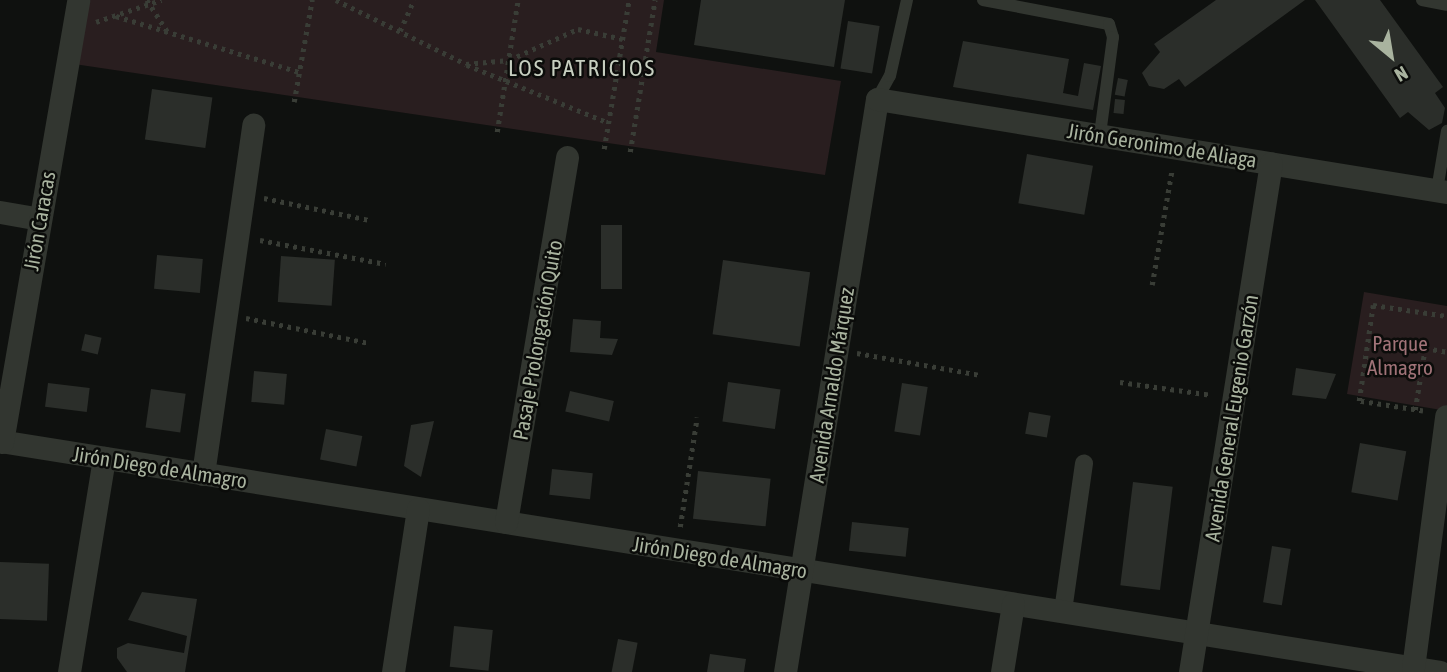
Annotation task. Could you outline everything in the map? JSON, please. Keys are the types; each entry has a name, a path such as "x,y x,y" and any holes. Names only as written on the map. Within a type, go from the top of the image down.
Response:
{"street":[{"name":"Jirón Caracas","path":"1,442 78,0"},
{"name":"Jirón Geronimo de Aliaga","path":"877,99 1442,191"},
{"name":"Avenida Arnaldo Márquez","path":"785,672 877,99"},
{"path":"203,474 253,125"},
{"name":"Pasaje Prolongación Quito","path":"506,522 567,157"},
{"name":"Avenida General Eugenio Garzón","path":"1191,672 1271,163"},
{"path":"0,212 39,219"},
{"path":"1413,668 1446,416"},
{"name":"Jirón Diego de Almagro","path":"1,442 1197,633 1331,663 1440,672"},
{"path":"69,672 104,458"},
{"path":"1063,611 1084,463"},
{"path":"393,672 418,509"},
{"path":"1002,672 1013,604"}],"lane":[{"path":"877,99 890,76 907,0"},
{"path":"983,0 1109,24 1113,37 1100,135"},
{"path":"1422,0 1447,5"},
{"path":"1442,191 1447,131"}],"path":[{"path":"86,25 161,0"},
{"path":"294,102 312,0"},
{"path":"336,0 506,84 609,123"},
{"path":"400,32 414,0"},
{"path":"497,132 518,0"},
{"path":"604,149 629,0"},
{"path":"630,152 656,0"},
{"path":"149,2 167,31"},
{"path":"116,16 299,72"},
{"path":"466,64 509,60 578,29 623,39"},
{"path":"1153,285 1176,148"},
{"path":"243,194 369,220"},
{"path":"237,236 386,264"},
{"path":"1446,416 1359,401 1373,305 1447,316"},
{"path":"226,314 369,343"},
{"path":"1415,410 1425,348 1447,352"},
{"path":"836,350 981,374"},
{"path":"1120,382 1234,398"},
{"path":"676,550 697,417"}],"green space":[{"path":"85,0 664,0 656,52 841,81 825,175 74,64"},
{"name":"Parque Almagro","path":"1364,292 1447,306 1447,411 1347,394"}],"building":[{"path":"701,0 845,0 834,67 694,45"},
{"path":"1216,0 1305,0 1185,87 1179,79 1164,89 1149,86 1142,73 1160,52 1154,44"},
{"path":"1315,0 1380,0 1443,87 1435,93 1445,108 1442,123 1429,130 1408,112 1400,118"},
{"path":"848,21 880,26 872,73 840,68"},
{"path":"963,41 1069,59 1063,93 1078,96 1084,63 1101,66 1093,110 953,87"},
{"path":"1118,78 1128,80 1125,97 1115,95"},
{"path":"152,89 212,97 205,148 145,140"},
{"path":"1115,99 1125,100 1123,114 1114,113"},
{"path":"1027,154 1093,166 1084,215 1018,203"},
{"path":"601,225 622,225 622,289 601,289"},
{"path":"157,255 203,259 200,293 154,289"},
{"path":"281,256 335,260 332,306 278,302"},
{"path":"723,260 810,272 800,347 713,334"},
{"path":"573,319 601,321 600,338 618,339 612,355 570,352"},
{"path":"85,334 102,338 98,354 81,351"},
{"path":"1296,368 1336,374 1326,399 1292,395"},
{"path":"254,371 287,374 284,405 251,402"},
{"path":"728,382 780,389 775,429 722,422"},
{"path":"48,383 90,388 87,412 45,407"},
{"path":"902,383 928,387 920,435 894,431"},
{"path":"151,389 186,394 180,432 146,428"},
{"path":"570,391 614,401 609,422 565,411"},
{"path":"1029,412 1051,416 1047,437 1025,434"},
{"path":"434,421 421,477 404,466 411,425"},
{"path":"326,429 362,436 356,466 320,459"},
{"path":"1360,443 1406,451 1398,500 1351,492"},
{"path":"552,469 593,473 590,499 549,495"},
{"path":"698,471 771,479 766,526 693,519"},
{"path":"1133,482 1173,487 1160,590 1120,585"},
{"path":"852,522 909,528 906,557 849,551"},
{"path":"1272,546 1291,549 1282,605 1263,602"},
{"path":"0,562 49,564 47,621 0,619"},
{"path":"142,592 197,599 185,672 127,672 117,658 117,648 128,643 184,653 187,636 128,620"},
{"path":"454,626 493,630 489,671 450,667"},
{"path":"618,639 638,643 632,672 612,672"},
{"path":"710,654 746,659 744,672 707,672"}],"district":[{"name":"LOS PATRICIOS","path":"582,68"}]}
